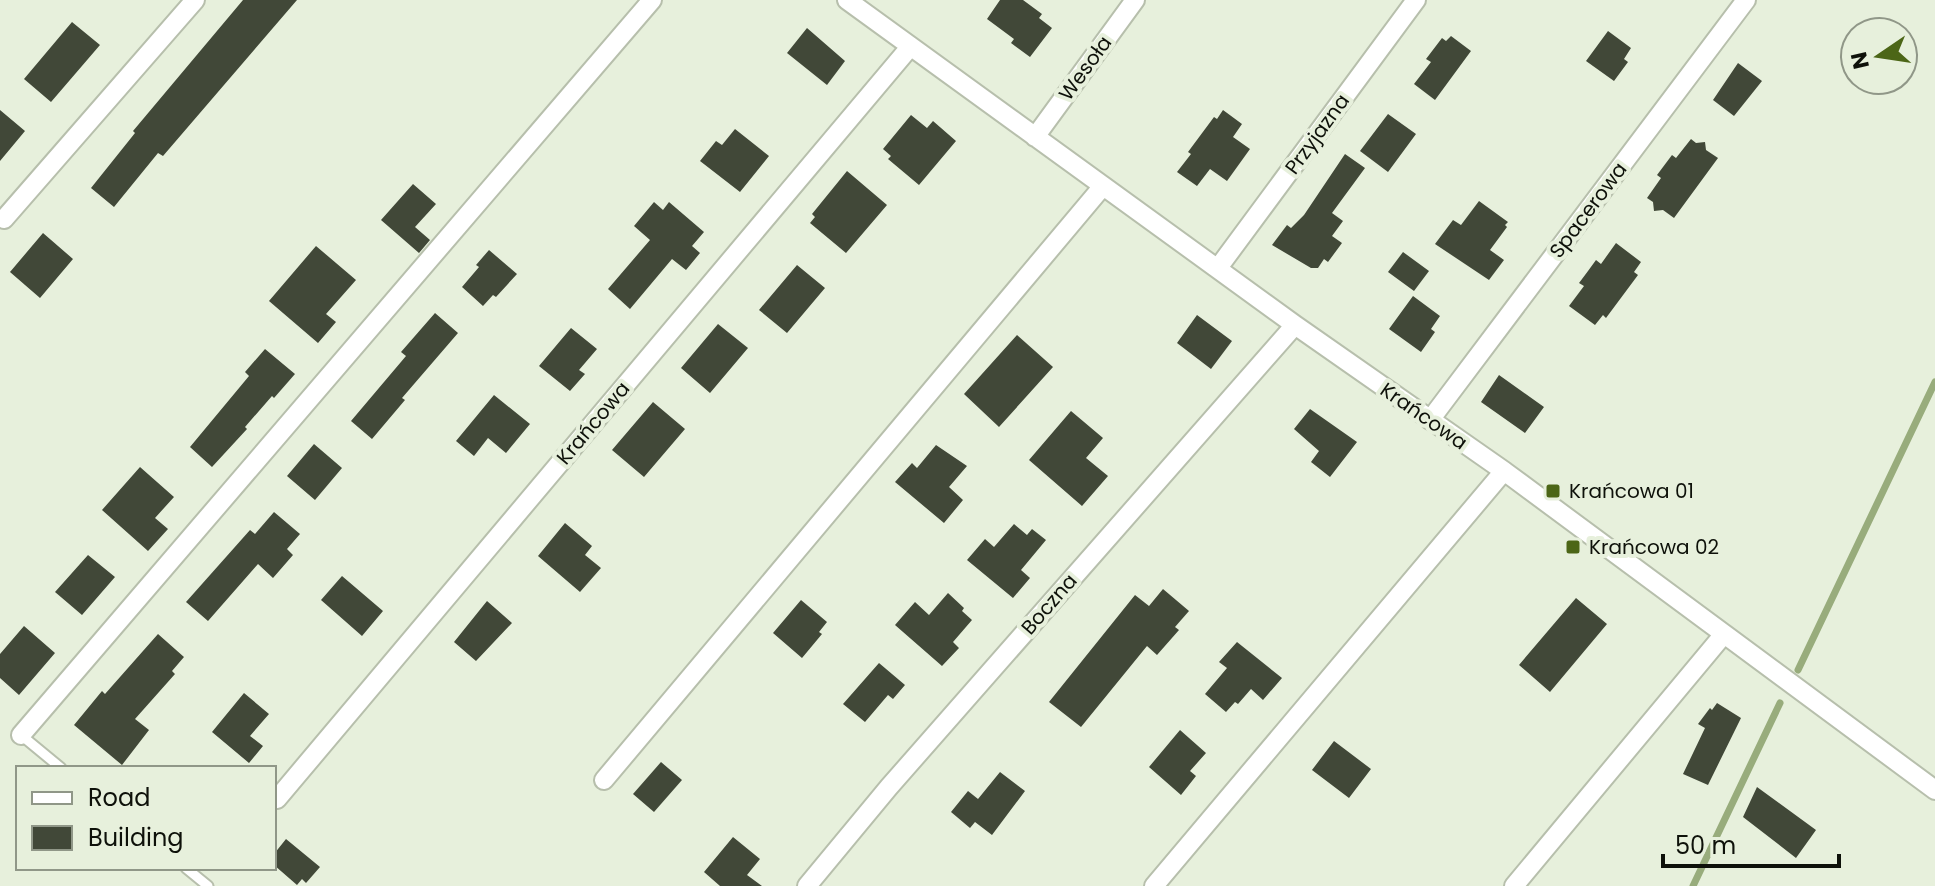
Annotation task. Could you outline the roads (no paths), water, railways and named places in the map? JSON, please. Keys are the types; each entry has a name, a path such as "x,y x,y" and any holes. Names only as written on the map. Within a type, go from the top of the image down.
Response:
{"street":[{"path":"4,219 195,0"},
{"path":"21,735 652,0"},
{"name":"Krańcowa","path":"847,0 1295,325 1504,471 1935,790"},
{"name":"Wesoła","path":"1035,137 1135,0"},
{"name":"Przyjazna","path":"1218,268 1416,0"},
{"name":"Spacerowa","path":"1430,420 1746,0"},
{"name":"Krańcowa","path":"277,799 910,47"},
{"path":"604,780 1103,186"},
{"name":"Boczna","path":"807,886 889,787 1295,325"},
{"path":"1154,886 1504,471"},
{"path":"1514,886 1724,634"}],"lane":[{"path":"21,735 59,766"},
{"path":"188,870 208,886"}],"waterway":[{"path":"1798,670 1935,382"},
{"path":"1693,886 1780,703"}],"place":[{"name":"Krańcowa 01","path":"1553,491"},
{"name":"Krańcowa 02","path":"1573,547"}]}
